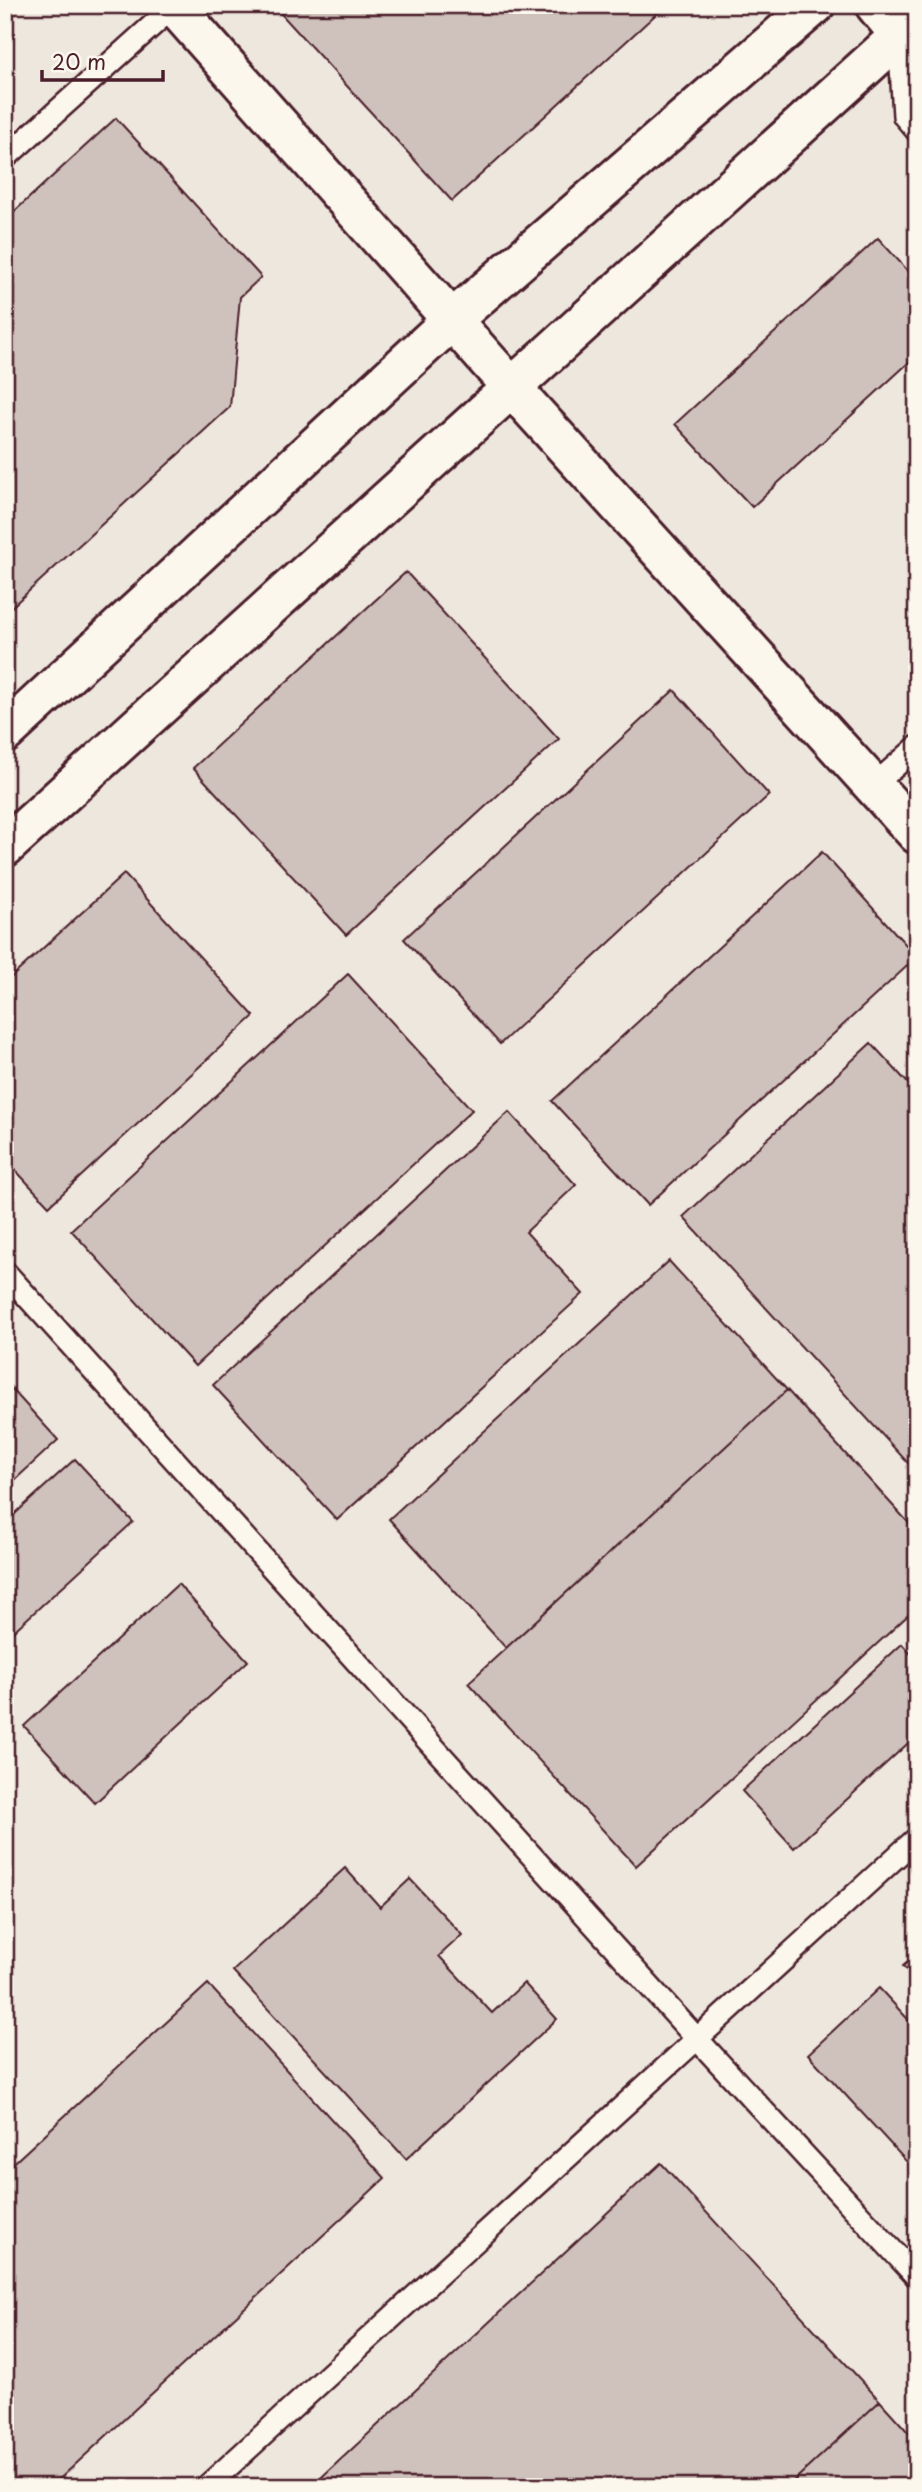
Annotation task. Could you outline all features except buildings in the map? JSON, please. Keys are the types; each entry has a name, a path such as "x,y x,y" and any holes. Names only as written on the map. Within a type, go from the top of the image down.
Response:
{"street":[{"path":"5,733 453,319 815,5"},
{"path":"5,847 908,27 875,5"},
{"path":"173,6 512,388 917,834"}],"lane":[{"path":"5,158 173,6"},
{"path":"908,27 904,116 917,131"},
{"path":"873,786 917,747"},
{"path":"5,1272 698,2040 917,2277"},
{"path":"205,2487 917,1838"}],"shaded area":[{"path":"5,5 917,5 917,2487 5,2487"}]}
